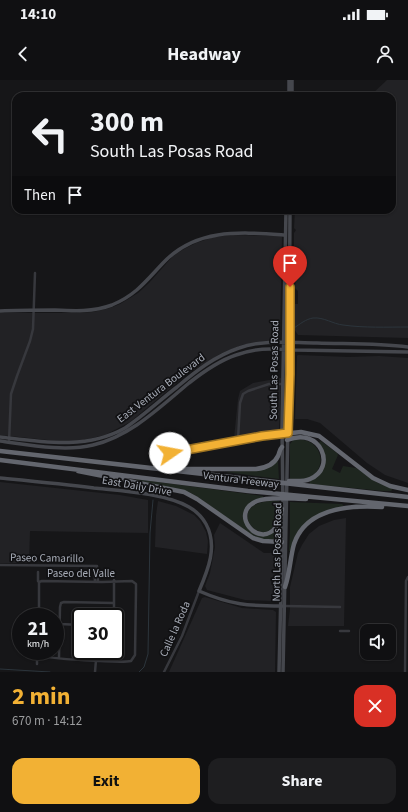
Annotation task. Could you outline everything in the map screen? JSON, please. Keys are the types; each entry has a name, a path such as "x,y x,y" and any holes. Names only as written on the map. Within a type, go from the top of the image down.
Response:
{"highway":[{"path":"282,434 309,433 319,436 373,478 390,486 408,490"},
{"path":"255,479 305,481 314,477 319,472 323,464 323,457 322,450 317,443 308,438 294,438 287,440"},
{"path":"170,469 261,468 272,464 278,457 282,447"},
{"name":"Ventura Freeway","path":"0,451 408,497"},
{"name":"Ventura Freeway","path":"0,460 408,507"},
{"path":"59,466 184,492 197,499 253,538 263,541 284,542"},
{"path":"284,508 277,525 270,532 263,534 256,532 250,529 247,524 246,515 248,509 254,502 260,500 333,499"},
{"path":"285,587 295,542 300,532 313,520 325,514 347,508 364,506 408,507"}],"main road":[{"path":"289,80 289,92"},
{"path":"292,80 292,92"},
{"name":"South Las Posas Road","path":"282,434 286,214"},
{"name":"South Las Posas Road","path":"288,433 290,349 290,214"},
{"path":"0,310 86,310 100,308 119,302 142,286 172,254 190,243 209,236 228,233 285,235 288,237 288,260 290,262"},
{"name":"East Ventura Boulevard","path":"0,441 9,440 62,443 85,442 104,437 120,430 136,420 200,368 219,356 249,345 283,342 408,347"},
{"name":"East Ventura Boulevard","path":"0,437 9,440 60,448 74,448 107,441 133,428 197,377 225,359 253,350 270,348 408,352"},
{"name":"North Las Posas Road","path":"284,508 287,494 288,433"},
{"name":"North Las Posas Road","path":"282,434 285,587 283,672"},
{"name":"East Daily Drive","path":"0,478 131,492 170,500 189,507 203,519 207,525 212,541 211,557 199,591"},
{"name":"North Las Posas Road","path":"279,672 280,606 284,542"},
{"path":"199,591 232,603 250,606 285,606"}],"street":[{"path":"9,440 11,394 32,335 35,310 35,273"},
{"path":"238,440 240,403 242,394 269,384 282,384"},
{"path":"170,453 238,440 282,434"},
{"name":"Paseo Camarillo","path":"0,565 96,566 96,582"},
{"name":"Paseo del Valle","path":"38,572 39,582 96,582 114,580 134,581 136,584 135,655 133,659 129,661 113,661"},
{"path":"405,672 408,577"},
{"path":"114,580 114,608"},
{"path":"38,608 39,582"},
{"name":"Calle la Roda","path":"164,672 182,636 199,591"},
{"path":"60,608 62,602 114,603"},
{"path":"285,606 340,607"},
{"path":"340,631 349,631"},
{"path":"95,672 96,660 113,661"}],"shaded area":[{"path":"387,80 408,80 408,338 298,335 292,326 294,304 298,304 298,291 295,288 297,259 294,258 294,233 296,230 294,228 295,214 396,214 396,92 374,92"},
{"path":"232,235 282,236 280,340 242,345 220,354 189,373 130,422 105,435 79,441 57,441 0,435 0,313 76,313 93,312 110,308 138,293 173,256 184,249 214,237"},
{"path":"298,355 349,357 379,356 408,358 408,483 385,475 367,463 320,423 307,419 295,419"},
{"path":"281,378 279,432 234,438 240,391 253,383"},
{"path":"293,440 303,440 311,443 320,455 318,470 313,475 305,479 290,479 290,444"},
{"path":"321,441 338,455 332,469 340,473 343,466 356,468 378,483 392,488 392,490 383,491 310,484 310,481 324,465 318,443"},
{"path":"278,461 279,479 225,472 250,470"},
{"path":"136,479 263,496 263,498 247,508 245,524 253,533 271,534 277,529 279,530 278,539 261,539 250,534 189,492 136,481"},
{"path":"0,482 120,495 148,500 148,533 30,531 29,563 0,563"},
{"path":"158,501 176,506 194,515 200,521 206,532 208,541 207,554 155,547"},
{"path":"269,501 279,501 276,520 270,530 262,532 254,528 248,521 248,513 254,505"},
{"path":"290,502 342,504 344,506 309,521 289,551"},
{"path":"346,518 344,626 288,626 290,587 298,553 302,545 309,534 319,526 334,520"},
{"path":"220,523 264,553 278,553 274,600 245,600 207,590 205,586 210,573 215,547 214,535"},
{"path":"205,597 242,608 273,610 276,612 275,672 169,672 202,598"}],"waterway":[{"path":"294,328 313,318 351,326 408,327"},
{"path":"139,672 144,667 148,654 150,533 153,500"},
{"path":"0,669 50,672"}],"route":[{"path":"170,453 219,443 288,433 290,287"}]}
